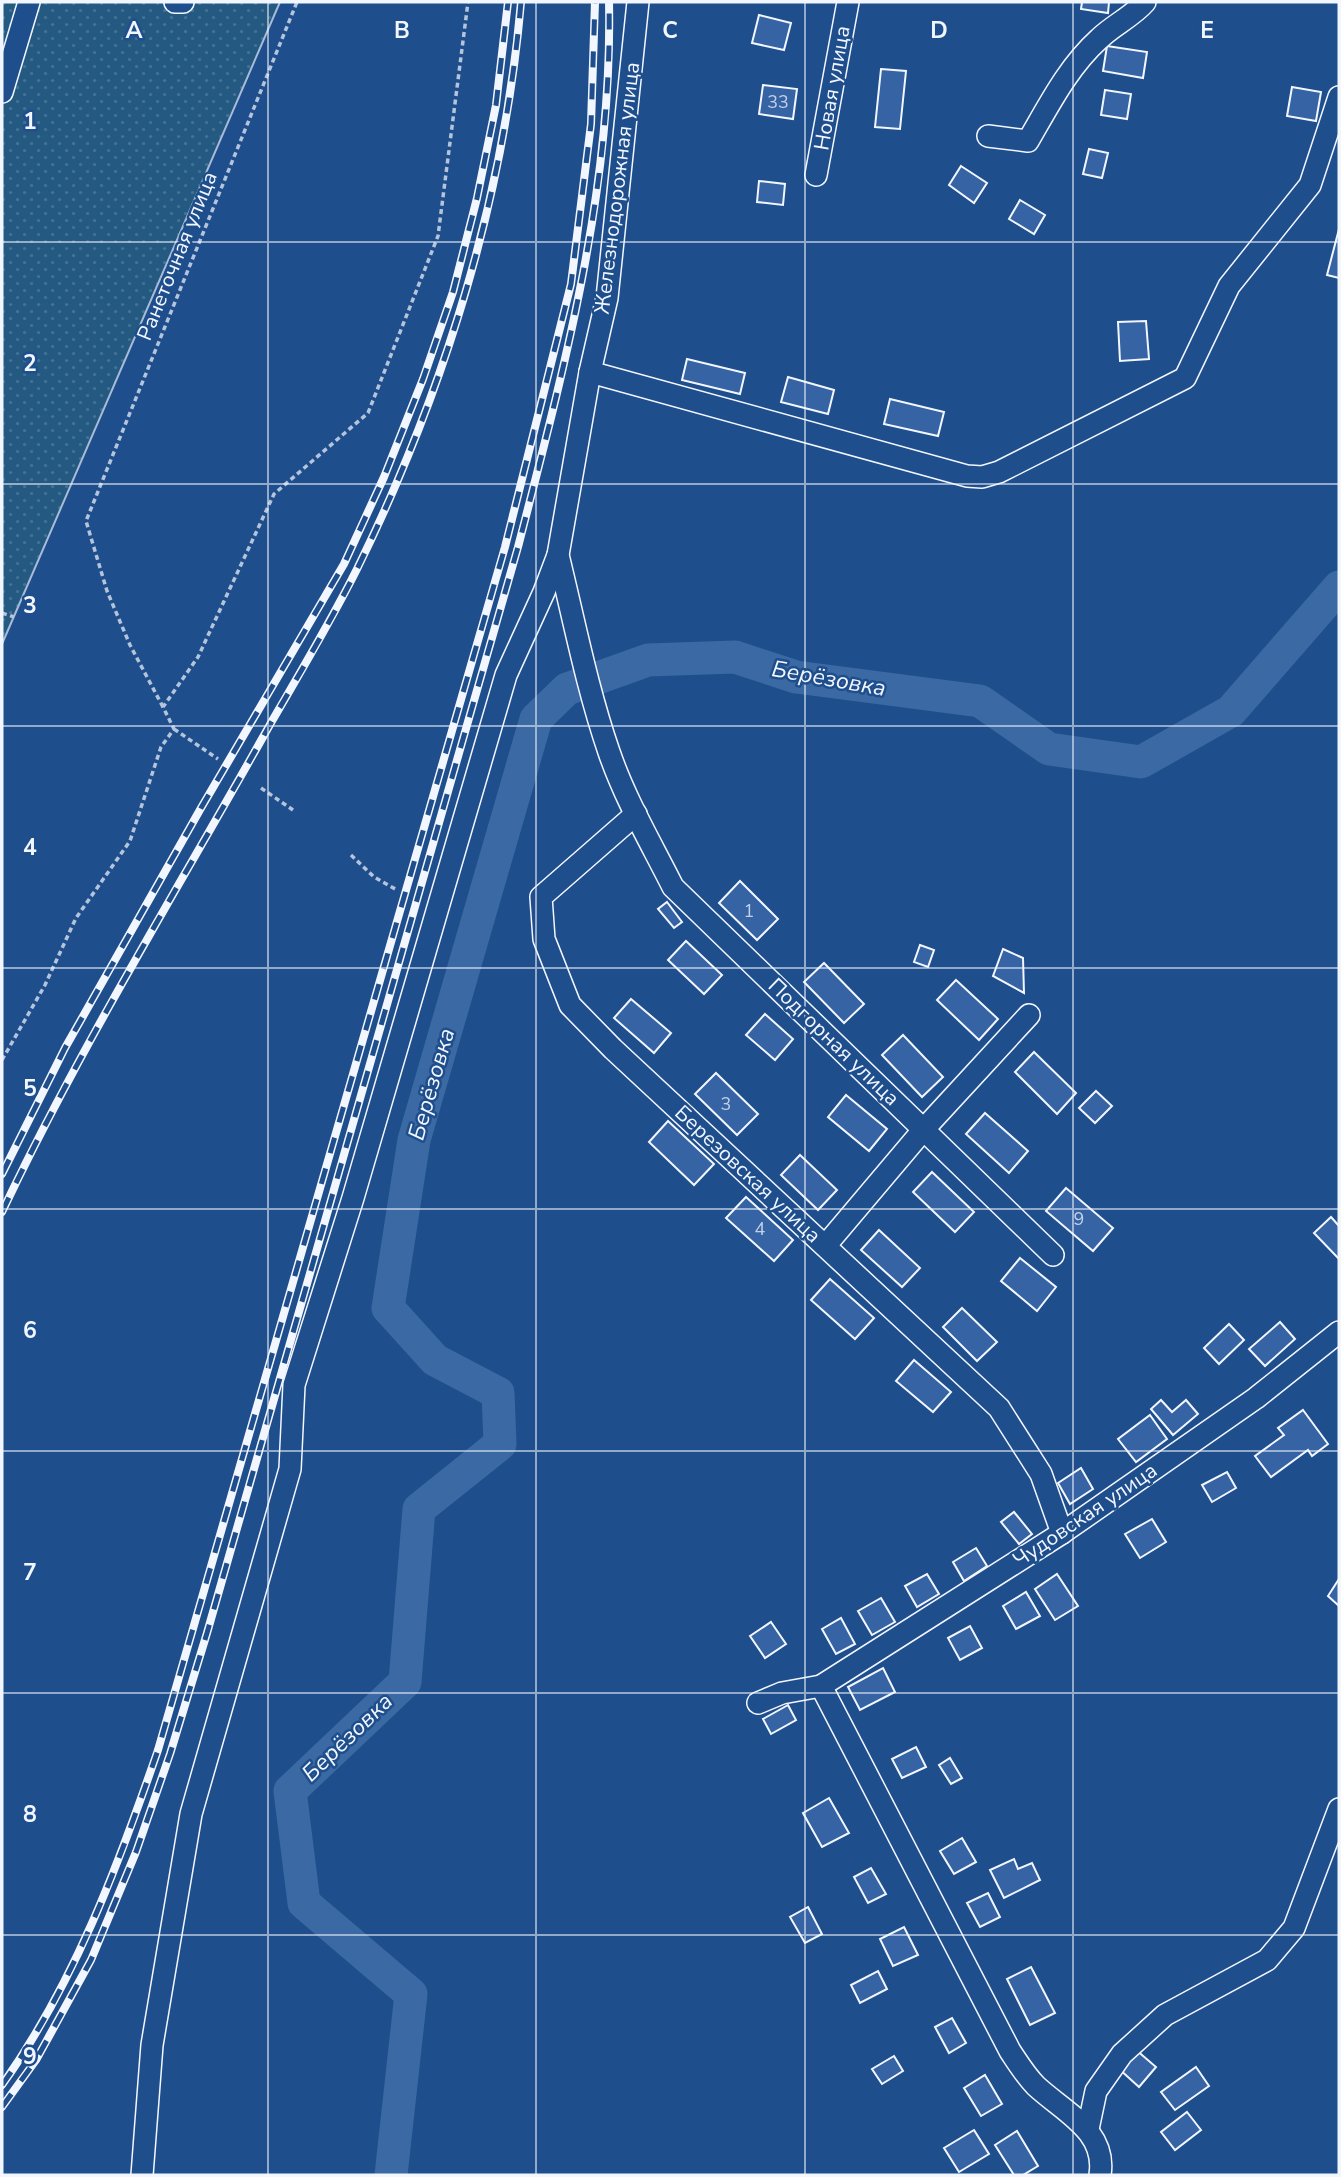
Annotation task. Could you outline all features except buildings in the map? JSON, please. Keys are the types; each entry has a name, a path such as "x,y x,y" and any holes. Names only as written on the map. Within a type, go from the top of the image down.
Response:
{"street":[{"path":"2,92 29,2"},
{"path":"175,2 183,2"},
{"name":"Железнодорожная улица","path":"558,555 590,372 607,298 638,2"},
{"name":"Новая улица","path":"816,175 848,2"},
{"path":"988,136 1028,141 1073,68 1098,39 1145,2"},
{"path":"590,372 967,476 982,477 999,472 1185,378 1229,286 1310,185 1339,97"},
{"path":"142,2175 152,2045 191,1814 290,1469 294,1385 353,1198 506,676 558,555"},
{"name":"Подгорная улица","path":"558,555 609,753 673,887 1053,1255"},
{"name":"Березовская улица","path":"636,814 541,897 544,939 570,1005 613,1049 999,1408 1041,1474 1062,1533"},
{"path":"826,1245 924,1129 1029,1015"},
{"name":"Чудовская улица","path":"758,1703 782,1693 821,1686 1062,1533 1256,1398 1339,1332"},
{"path":"821,1686 1010,2051 1036,2086 1088,2129 1100,2150 1100,2175"},
{"path":"1088,2129 1096,2091 1122,2054 1164,2015 1267,1960 1294,1928 1339,1809"}],"path":[{"name":"Ранеточная улица","path":"163,708 130,645 107,591 86,521 297,2"},
{"path":"218,759 174,729 163,708 198,657 274,494 368,413 438,236 468,2"},
{"path":"2,613 13,617"},
{"path":"2,1060 45,985 76,918 130,841 161,747 174,729"},
{"path":"261,788 293,810"},
{"path":"351,855 373,877 397,890"}],"shaded area":[{"path":"2,2 280,2 2,644"}],"waterway":[{"name":"Берёзовка","path":"391,2175 411,1994 304,1903 290,1791 405,1682 419,1509 500,1444 498,1393 435,1360 388,1308 414,1140 536,719 567,689 648,660 735,657 796,677 980,701 1049,749 1141,762 1231,711 1339,587"}],"railway":[{"path":"2,1174 65,1048 344,564 384,477 423,379 453,292 477,198 496,105 508,2"},
{"path":"2,1212 99,1025 337,608 388,502 443,364 485,221 513,76 521,2"},
{"path":"2,2085 51,2006 92,1923 158,1750 505,547 571,284 591,124 595,2"},
{"path":"2,2107 36,2060 91,1960 136,1852 170,1754 207,1633 518,547 552,413 582,278 594,209 603,141 609,2"}]}
